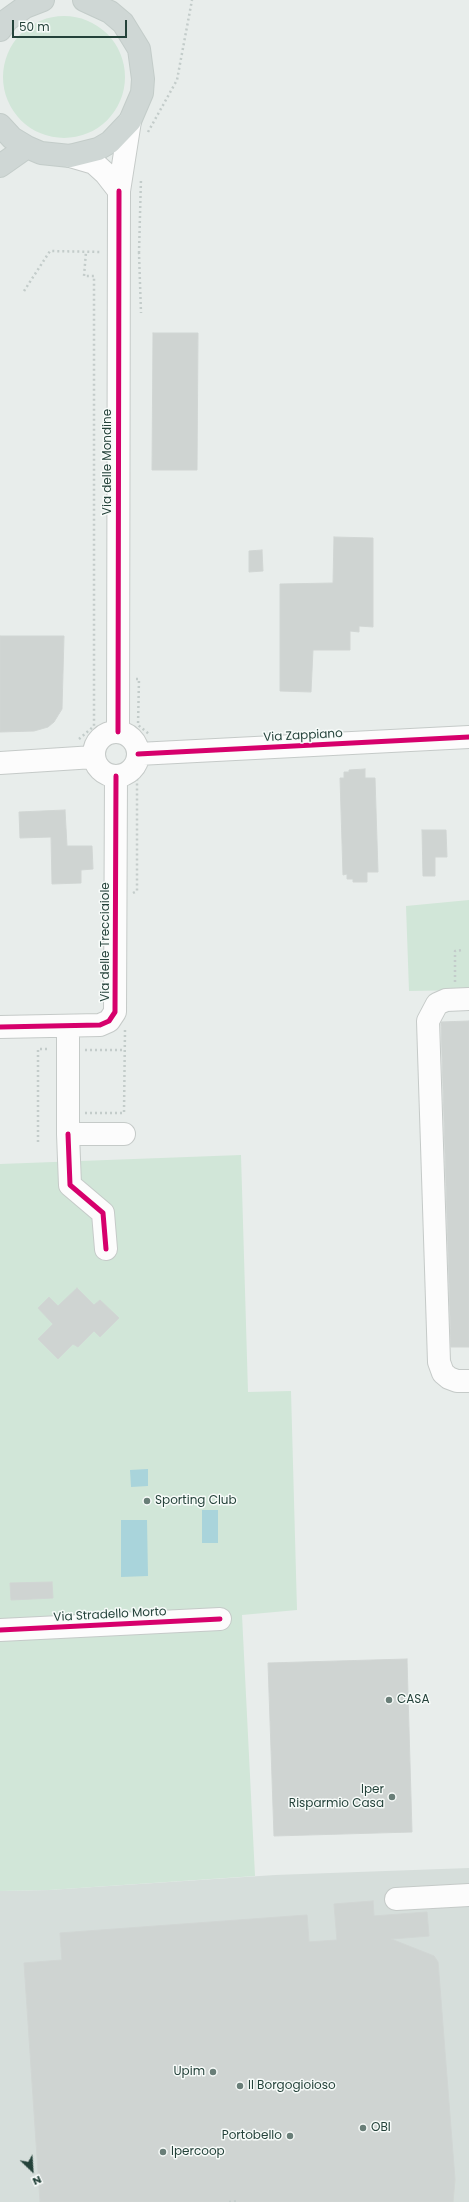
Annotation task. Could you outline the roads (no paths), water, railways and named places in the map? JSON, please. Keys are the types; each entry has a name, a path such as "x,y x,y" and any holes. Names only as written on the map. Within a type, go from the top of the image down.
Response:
{"main road":[{"path":"0,30 7,20 25,7 43,0"},
{"path":"0,125 12,138 27,148 41,153 70,156 84,154 104,145 121,132 130,121 142,94 142,64 135,42 123,23 110,12 84,0"},
{"path":"121,0 123,23"},
{"path":"0,166 27,148"}],"street":[{"name":"Via delle Mondine","path":"118,732 117,678 130,253 119,191 130,121"},
{"path":"70,156 94,163 105,173 119,191"},
{"path":"118,732 130,737 143,761 123,775 116,776 104,773 96,763 94,751 100,739 111,733 118,732"},
{"name":"Via Zappiano","path":"143,761 469,737"},
{"path":"0,763 94,757"},
{"name":"Via delle Trecciaiole","path":"0,1028 100,1025 109,1021 115,1012 116,776"},
{"path":"462,999 446,1000 437,1004 428,1022 439,1362 443,1373 449,1378 458,1381 469,1381"},
{"path":"68,1026 68,1134 70,1185 103,1213 106,1249"},
{"path":"68,1134 124,1134"},
{"name":"Via Stradello Morto","path":"0,1630 220,1619"},
{"path":"396,1899 469,1895"}],"water":[{"path":"148,1469 148,1486 131,1487 130,1470"},
{"path":"202,1510 218,1510 218,1543 202,1543"},
{"path":"121,1520 147,1520 148,1576 121,1577"}],"place":[{"name":"Sporting Club","path":"147,1501"},
{"name":"CASA","path":"389,1700"},
{"name":"Iper Risparmio Casa","path":"392,1797"},
{"name":"Upim","path":"213,2072"},
{"name":"Il Borgogioioso","path":"240,2086"},
{"name":"OBI","path":"363,2128"},
{"name":"Portobello","path":"290,2136"},
{"name":"Ipercoop","path":"163,2152"}]}
